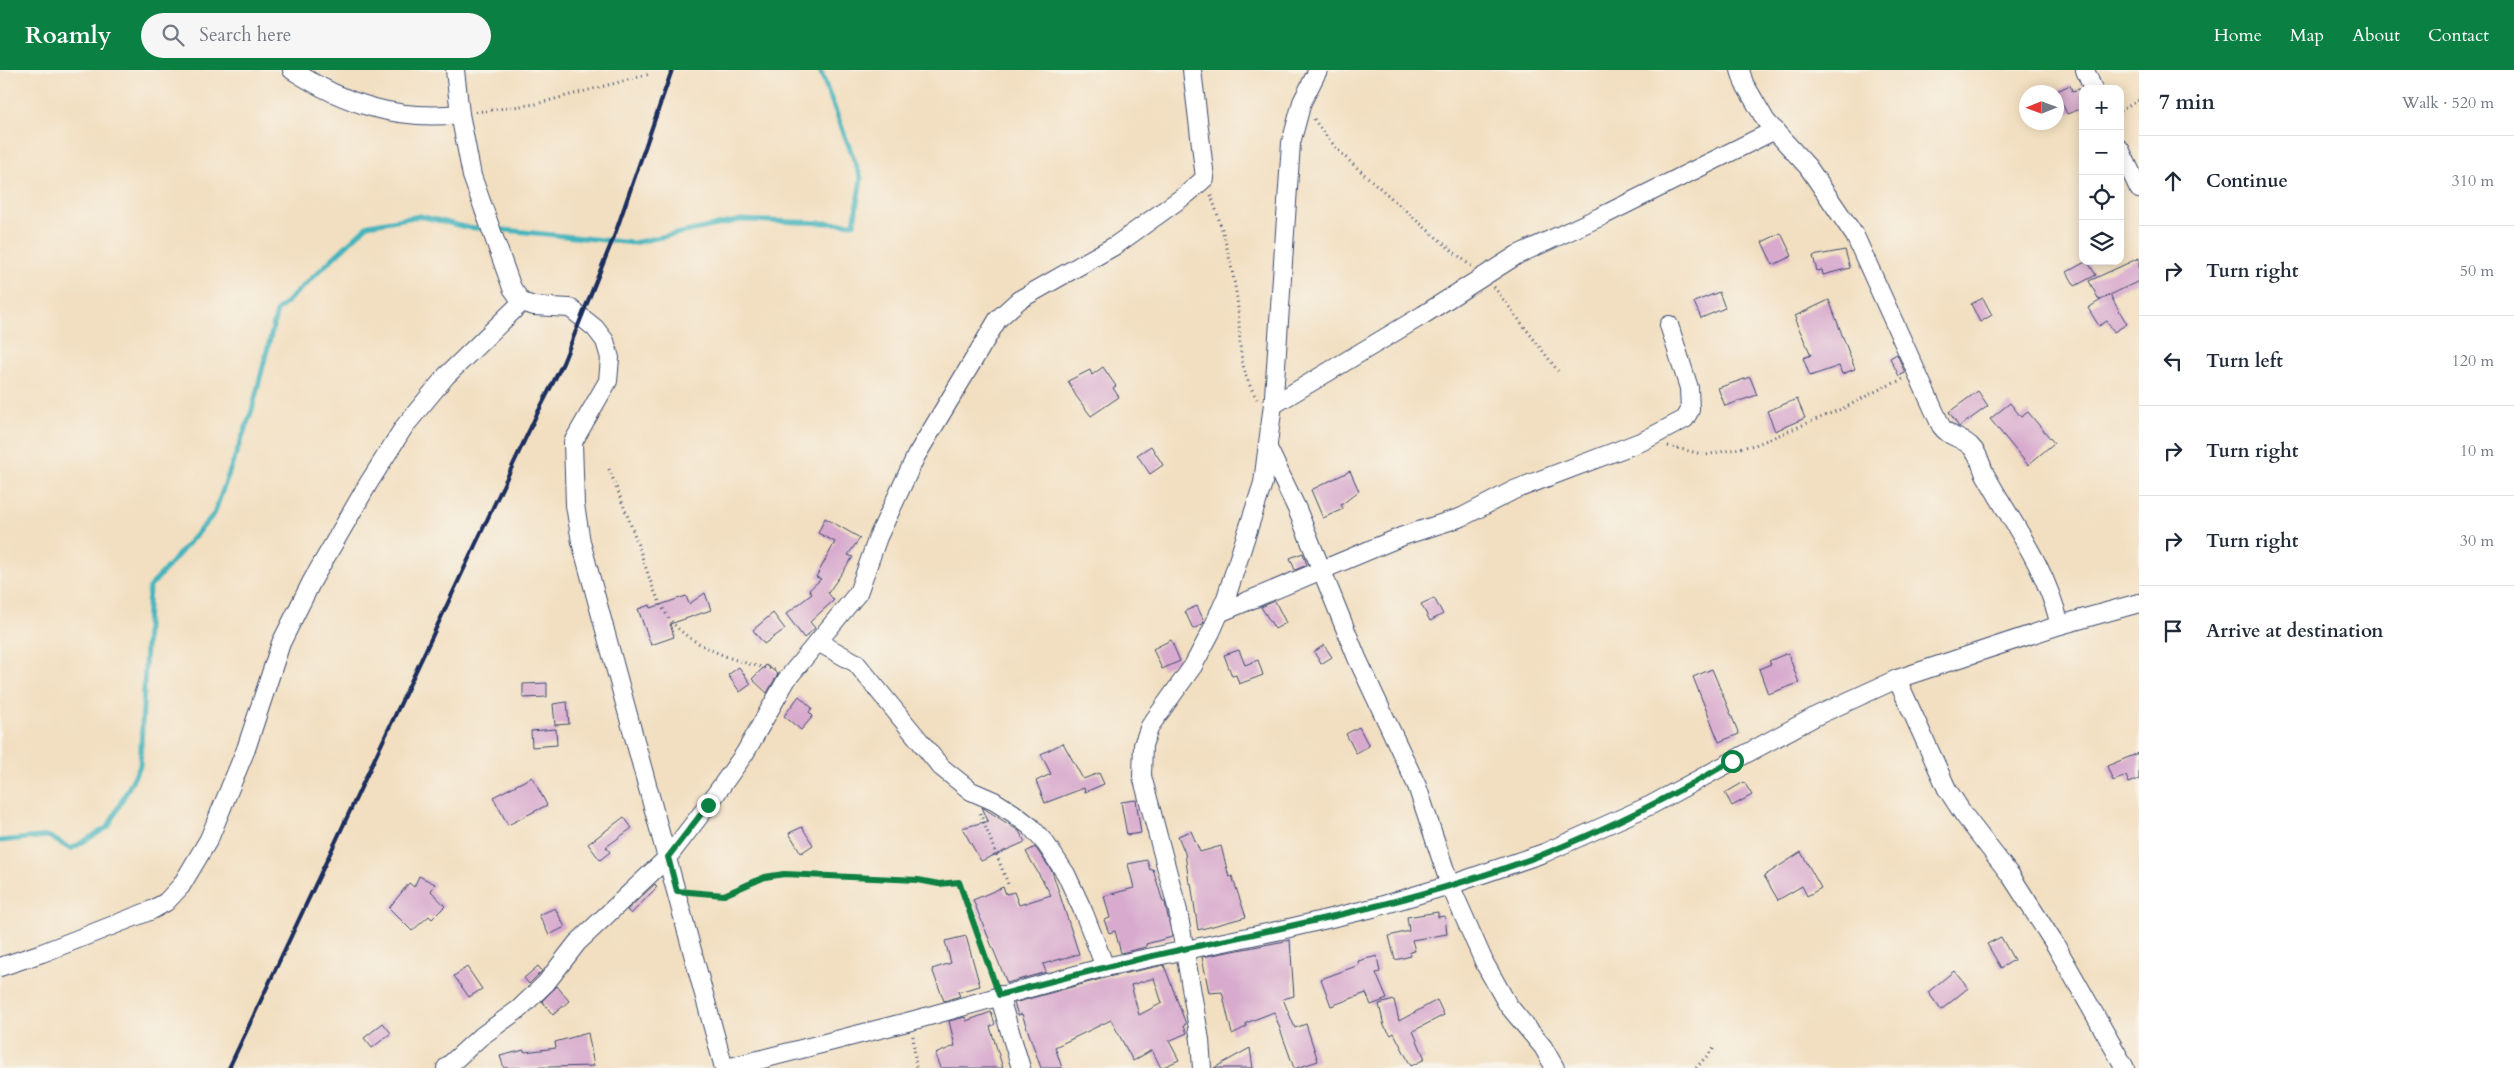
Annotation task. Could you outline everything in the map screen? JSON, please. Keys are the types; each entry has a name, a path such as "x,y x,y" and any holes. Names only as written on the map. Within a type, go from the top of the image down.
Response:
{"street":[{"path":"292,70 339,96 379,110 406,115 434,117 460,114"},
{"path":"455,70 460,114 472,176 512,288 522,302 534,306 570,308 595,328 605,342 610,358 608,380 573,442 575,505 581,542 726,1068 911,1021 1105,967 1281,930 1372,908 1450,885 1544,854 1652,805 1803,723 1897,679 2060,625 2139,603"},
{"path":"446,1068 479,1038 519,1009 546,983 577,943 668,857 745,753 779,691 858,593 878,537 916,456 998,319 1019,300 1116,245 1197,187 1205,178 1192,70"},
{"path":"1202,1068 1200,1040 1178,911 1142,776 1142,745 1150,726 1193,666 1219,613 1253,519 1263,483 1273,404 1291,142 1302,102 1318,70"},
{"path":"1740,70 1744,83 1766,121 1808,167 1855,236 1941,426 1946,432 1967,442 1974,449 1985,473 2034,554 2053,595 2060,625"},
{"path":"2085,70 2091,85"},
{"path":"1273,404 1518,255 1602,216 1775,130"},
{"path":"2124,157 2139,189"},
{"path":"0,967 42,953 152,910 166,902 181,886 209,839 231,789 281,643 312,581 351,513 404,427 446,376 522,302"},
{"path":"1219,613 1403,536 1462,517 1514,490 1643,441 1685,418 1690,410 1689,388 1669,325"},
{"path":"1268,448 1297,509 1357,658 1417,786 1450,885 1496,986 1508,1005 1543,1047 1555,1068"},
{"path":"818,642 856,663 927,753 956,781 971,791 994,800 1030,827 1046,844 1066,874 1105,967"},
{"path":"1897,679 1947,788 1964,815 2011,876 2056,946 2125,1068"},
{"path":"999,995 1021,1068"}],"path":[{"path":"460,114 521,108 650,74"},
{"path":"2124,109 2139,100"},
{"path":"1302,102 1325,136 1350,164 1426,230 1485,276 1558,371"},
{"path":"1205,178 1226,242 1232,270 1240,325 1240,357 1254,396 1271,425"},
{"path":"1643,441 1706,455 1739,449 1773,439 1846,407 1878,390 1918,374"},
{"path":"608,469 654,588 664,609 678,628 713,650 753,666 776,669 798,667"},
{"path":"971,791 1008,884"},
{"path":"677,891 724,895 765,877 784,874 918,880 939,884 959,882 999,995"},
{"path":"911,1021 916,1068"},
{"path":"1696,1068 1715,1047"}],"building":[{"path":"2070,85 2072,91 2079,89 2079,110 2067,114 2064,107 2064,88"},
{"path":"1781,233 1792,256 1773,265 1762,242"},
{"path":"1845,250 1850,268 1823,275 1822,270 1817,271 1813,256"},
{"path":"2139,258 2139,281 2110,295 2127,324 2114,332 2107,321 2099,326 2088,308 2109,295 2099,300 2089,281"},
{"path":"2080,265 2090,265 2096,275 2075,286 2067,272"},
{"path":"1719,292 1725,308 1701,318 1694,302"},
{"path":"1983,298 1992,315 1980,322 1971,304"},
{"path":"1829,300 1855,369 1842,374 1839,366 1810,376 1803,358 1811,355 1795,320 1797,319 1795,316"},
{"path":"1897,354 1905,373 1899,376 1890,358"},
{"path":"1103,367 1116,386 1113,388 1119,397 1091,416 1076,396 1068,381 1090,370 1092,375"},
{"path":"1750,377 1757,395 1725,406 1718,388"},
{"path":"1978,391 1988,406 1959,427 1949,412"},
{"path":"1797,399 1805,418 1775,431 1767,411"},
{"path":"2010,403 2021,417 2028,412 2054,443 2028,465 1990,419"},
{"path":"1151,446 1163,465 1150,474 1137,455"},
{"path":"1350,471 1359,491 1341,505 1343,509 1323,518 1311,490"},
{"path":"825,518 860,538 848,555 853,557 828,593 834,600 810,622 815,628 804,638 786,614 812,594 809,590 821,579 816,577 835,542 818,533"},
{"path":"1303,553 1307,565 1295,570 1290,558"},
{"path":"705,593 711,610 670,624 674,637 651,645 638,609 650,605 651,608 686,596 689,604"},
{"path":"1434,598 1443,614 1430,621 1421,604"},
{"path":"1275,601 1286,623 1275,629 1261,607"},
{"path":"1197,606 1204,621 1203,624 1193,629 1185,611"},
{"path":"773,613 785,629 764,644 753,630"},
{"path":"1171,640 1180,661 1162,669 1153,649"},
{"path":"1324,645 1332,657 1321,664 1314,652"},
{"path":"1239,650 1245,665 1258,660 1263,675 1239,684 1236,675 1232,676 1224,655"},
{"path":"1788,653 1799,683 1768,694 1759,669 1771,664 1769,661"},
{"path":"766,665 778,674 767,693 752,679"},
{"path":"739,667 751,684 740,692 728,675"},
{"path":"1712,669 1739,734 1719,742 1693,677"},
{"path":"547,683 547,697 523,698 523,684"},
{"path":"799,696 812,708 809,712 813,716 801,730 784,716"},
{"path":"567,702 569,724 555,725 553,704"},
{"path":"1359,727 1369,746 1356,753 1346,734"},
{"path":"556,729 557,745 532,747 531,731"},
{"path":"1063,743 1083,779 1099,773 1104,784 1085,792 1084,788 1045,803 1036,781 1051,774 1041,754"},
{"path":"2139,753 2139,779 2129,783 2126,776 2113,781 2107,766"},
{"path":"532,777 547,805 508,825 493,797"},
{"path":"1744,782 1752,795 1732,806 1725,793"},
{"path":"1136,800 1141,833 1127,835 1121,802"},
{"path":"982,807 1019,831 1025,842 981,861 962,828 988,821"},
{"path":"624,817 632,828 606,847 610,852 600,860 588,844"},
{"path":"802,827 813,845 801,853 789,833"},
{"path":"1191,831 1200,852 1221,846 1229,877 1232,876 1246,917 1198,930 1185,853 1178,836"},
{"path":"1035,847 1052,871 1079,954 1043,964 1046,972 1007,983 973,900 1003,887 1006,894 1014,892 1019,905 1051,895 1026,852"},
{"path":"1801,852 1821,888 1807,896 1802,886 1778,900 1764,876"},
{"path":"1147,860 1150,870 1153,869 1163,902 1165,902 1172,937 1146,944 1146,947 1121,953 1115,931 1109,933 1104,920 1110,918 1104,896 1134,888 1128,864"},
{"path":"419,876 435,884 431,891 445,906 432,919 429,916 412,931 389,908 409,883 414,887"},
{"path":"655,884 657,887 631,914 627,910"},
{"path":"555,908 565,927 549,935 539,915"},
{"path":"1438,912 1438,917 1445,916 1447,934 1412,940 1415,951 1410,952 1411,956 1395,960 1389,936 1409,931 1407,917"},
{"path":"966,936 980,986 958,992 960,996 944,1001 932,969 951,963 945,941"},
{"path":"2001,937 2014,960 2001,968 1987,944"},
{"path":"1290,940 1294,996 1283,999 1295,1028 1306,1024 1318,1061 1297,1068 1294,1068 1274,1012 1246,1023 1246,1027 1232,1034 1222,992 1209,993 1202,957"},
{"path":"1377,956 1380,972 1376,973 1387,999 1371,1005 1366,993 1331,1006 1321,979 1359,965 1358,961"},
{"path":"1164,965 1186,1024 1184,1025 1187,1033 1169,1041 1179,1060 1161,1068 1152,1050 1133,1061 1111,1020 1055,1047 1062,1068 1041,1068 1022,1014 1018,1015 1014,1003 1108,977","holes":["1154,978 1162,1003 1139,1015 1131,985"]},
{"path":"538,966 542,971 529,984 524,978"},
{"path":"467,967 482,989 469,997 454,976"},
{"path":"1954,971 1968,988 1941,1010 1928,992"},
{"path":"557,986 569,1001 553,1015 542,1001"},
{"path":"1394,1000 1399,1021 1437,1000 1444,1015 1413,1031 1425,1059 1411,1066 1394,1033 1391,1035 1384,1026 1379,1004"},
{"path":"991,1012 995,1024 990,1027 1003,1068 940,1068 935,1054 955,1046 949,1021 965,1017 966,1021"},
{"path":"383,1023 391,1033 372,1048 364,1038"},
{"path":"588,1033 594,1066 504,1068 500,1056 524,1050 525,1052 556,1048 555,1042"},
{"path":"1250,1048 1253,1068 1214,1068"}],"waterway":[{"path":"495,229 633,243 741,220 854,224 861,178 820,70"},
{"path":"0,841 48,836 71,849 108,827 140,766 149,588 214,514 252,410 277,311 368,225 420,216 465,227 487,229"}],"railway":[{"path":"229,1068 535,418 563,363 615,234 672,70"}],"route":[{"path":"708,805 668,857 677,891 724,895 775,874 918,880 939,884 959,882 999,995 1105,967 1281,930 1372,908 1450,885 1544,854 1652,805 1732,761"}]}
